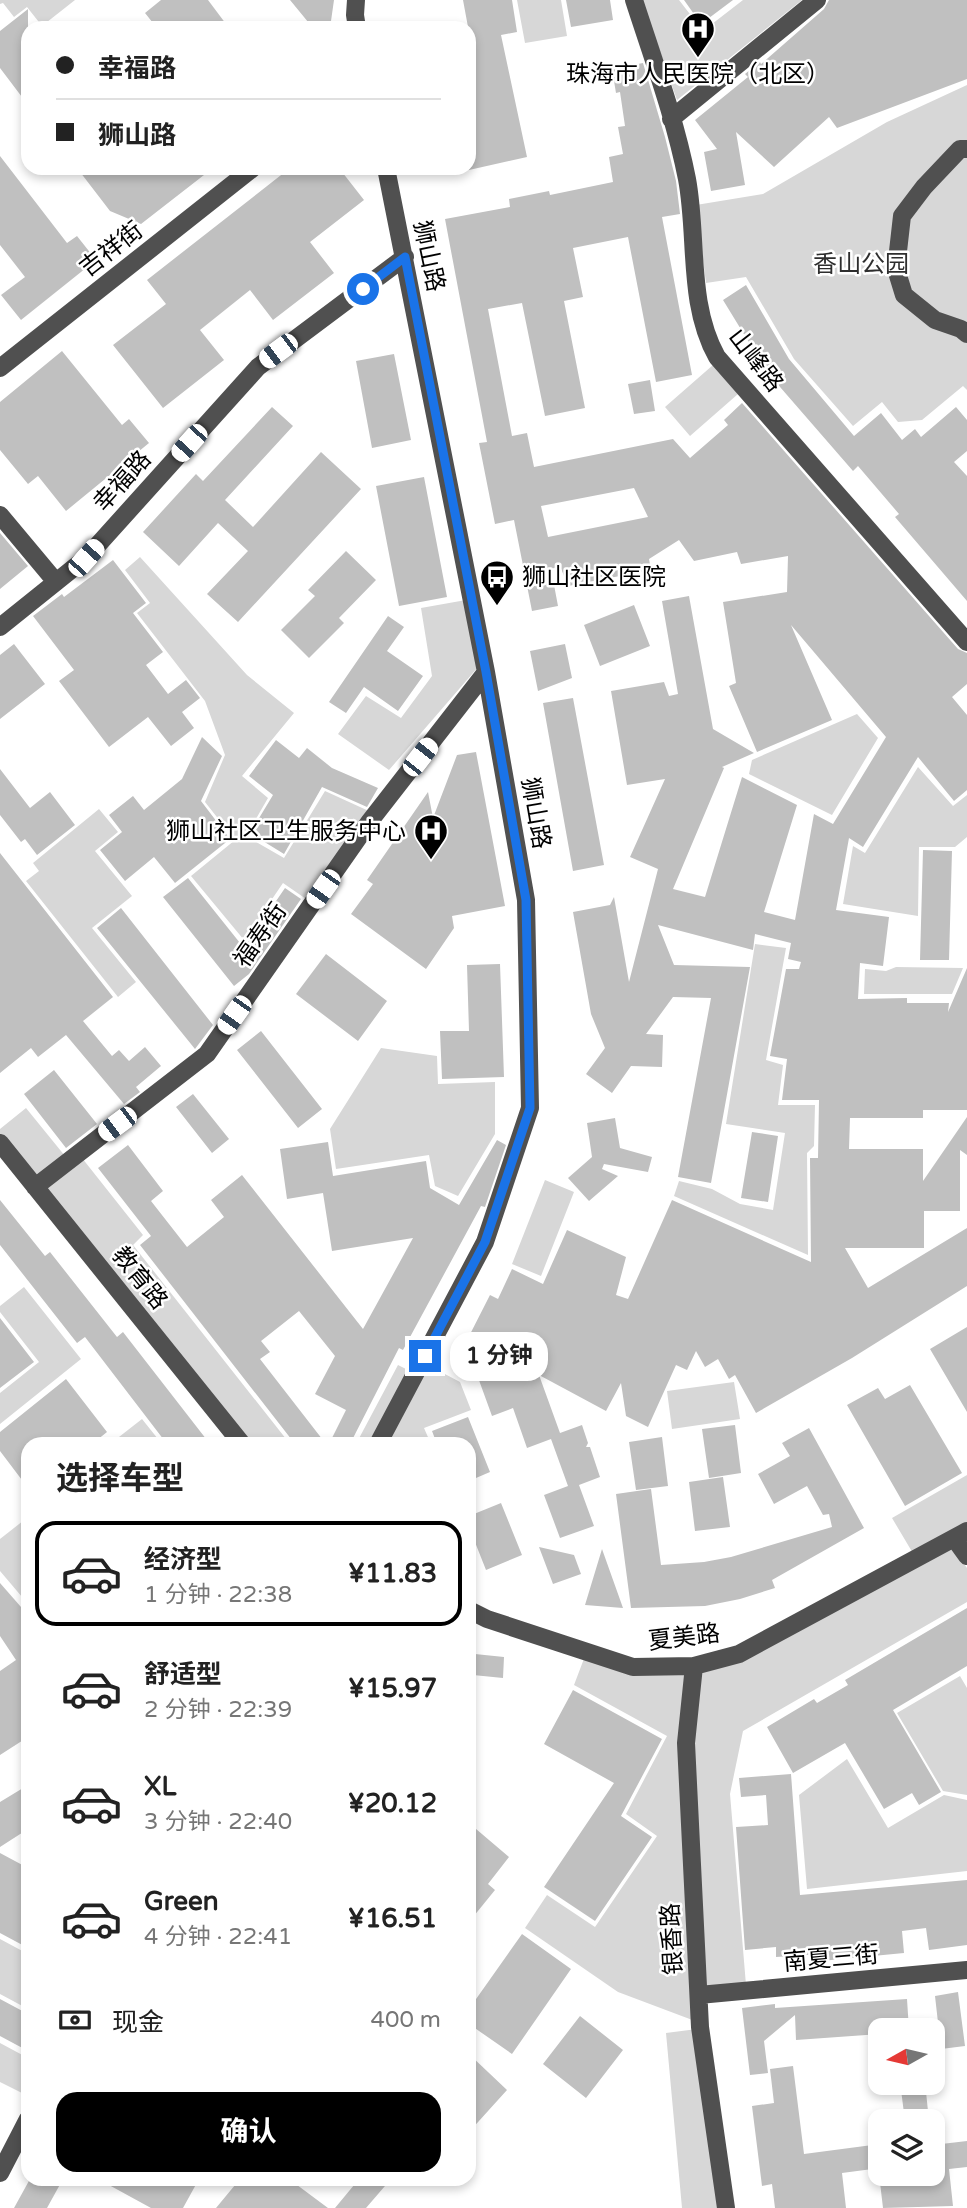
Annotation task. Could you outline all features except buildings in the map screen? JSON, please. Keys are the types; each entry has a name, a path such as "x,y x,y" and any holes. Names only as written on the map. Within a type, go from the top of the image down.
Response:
{"street":[{"path":"356,0 356,21"},
{"name":"山峰路","path":"634,0 671,119 690,202 696,284 711,346 717,357 967,642"},
{"path":"671,119 817,0"},
{"path":"967,149 960,149 902,215 896,269 904,295 936,320 967,334"},
{"name":"吉祥街","path":"0,368 244,175"},
{"name":"狮山路","path":"382,1437 485,1242 530,1108 526,900 486,672 387,175"},
{"name":"幸福路","path":"0,627 86,558 258,367 405,257"},
{"path":"0,515 56,582"},
{"name":"福寿街","path":"35,1187 207,1054 370,821 486,672"},
{"name":"教育路","path":"0,1143 236,1437"},
{"path":"960,1535 967,1556"},
{"name":"夏美路","path":"476,1614 632,1667 694,1666 739,1654 960,1535"},
{"name":"银香路","path":"694,1666 686,1743 700,2027 726,2208"},
{"name":"南夏三街","path":"699,1995 967,1970"},
{"path":"0,2173 21,2132"}],"green space":[{"path":"0,0 75,0 48,21 38,21 27,7 14,17 3,3 0,4"},
{"path":"517,0 561,0 567,36 525,43"},
{"name":"珠海市人民医院（北区）","path":"642,0 679,0 703,31 743,0 802,0 677,100"},
{"name":"香山公园","path":"967,85 967,390 963,386 922,420 898,422 882,402 853,426 794,359 746,277 706,283 696,205 763,194 887,122"},
{"path":"713,365 738,394 690,436 665,407"},
{"path":"140,557 247,675 294,713 242,776 268,798 246,836 284,858 325,791 371,812 309,901 283,883 244,940 191,876 235,840 205,802 225,755 205,701 137,613 150,603 125,570"},
{"path":"466,600 479,666 389,770 338,734 366,696 401,718 432,676 421,608"},
{"path":"857,714 878,738 832,815 749,774 752,760"},
{"path":"918,767 953,806 967,795 967,837 955,847 919,847 918,916 843,904 853,846 865,853"},
{"path":"99,809 118,832 95,851 132,896 92,928 136,982 118,997 26,881 39,871 33,863"},
{"path":"755,944 786,948 766,1060 783,1065 778,1105 815,1105 814,1146 807,1153 808,1255 674,1196 679,1181 712,1189 740,1204 773,1210 785,1133 726,1124"},
{"path":"896,967 963,968 952,994 864,994 865,969 886,971"},
{"path":"381,1048 437,1056 438,1084 495,1082 495,1134 458,1196 435,1186 429,1155 336,1169 330,1129"},
{"path":"26,1108 65,1156 37,1180 0,1134 0,1129"},
{"path":"82,1158 143,1235 133,1245 284,1437 242,1437 43,1189"},
{"path":"545,1180 574,1192 541,1276 512,1264"},
{"path":"24,1287 81,1359 0,1424 0,1393 39,1362 0,1312 0,1306"},
{"path":"426,1364 460,1382 471,1410 424,1428 428,1437 387,1437"},
{"path":"398,1365 410,1371 376,1437 360,1437"},
{"path":"734,1382 740,1419 672,1429 667,1391"},
{"path":"142,1419 156,1437 119,1437"},
{"path":"967,1475 967,1525 914,1555 892,1518"},
{"path":"21,1522 21,1596 0,1571 0,1539"},
{"path":"950,1544 967,1568 967,1602 743,1731 730,1794 746,1985 703,1989 691,1747 699,1669"},
{"path":"585,1656 689,1670 695,2021 618,1992 525,1928 547,1895 595,1927 657,1836 626,1814 667,1736 574,1685"},
{"path":"960,1676 967,1688 967,1795 943,1791 897,1713"},
{"path":"847,1759 888,1828 944,1795 967,1800 967,1871 807,1889 799,1795"},
{"path":"0,1939 21,1950 21,2005 0,1994"},
{"path":"697,2029 722,2208 682,2208 666,2033"},
{"path":"0,2043 21,2054 21,2092 0,2082"}],"place":[{"name":"珠海市人民医院（北区）","path":"698,59"},
{"name":"狮山社区医院","path":"497,607"},
{"name":"狮山社区卫生服务中心","path":"431,861"}],"route":[{"path":"363,289 405,257 486,672 526,900 530,1108 485,1242 425,1356"}]}
